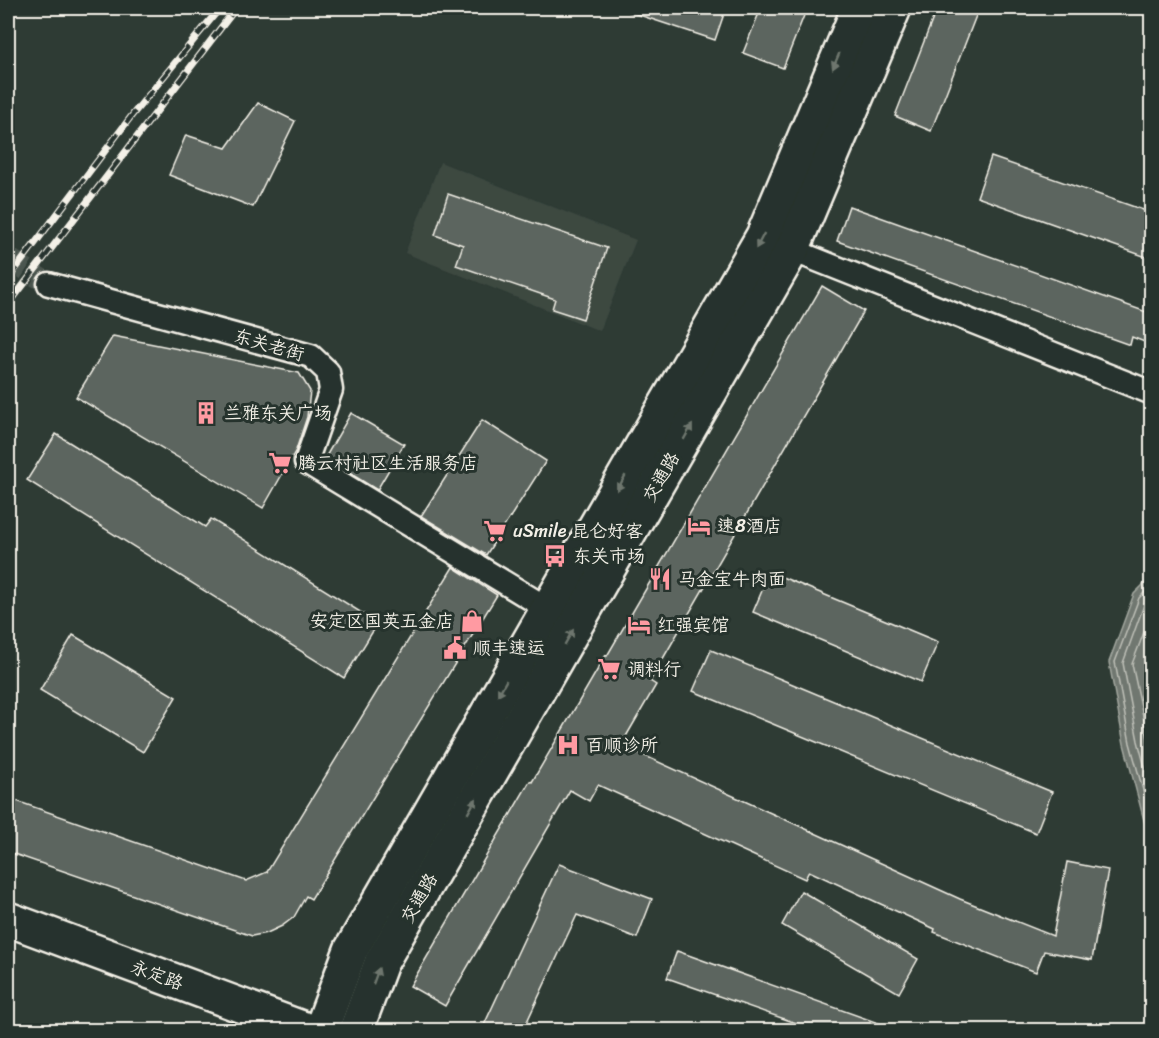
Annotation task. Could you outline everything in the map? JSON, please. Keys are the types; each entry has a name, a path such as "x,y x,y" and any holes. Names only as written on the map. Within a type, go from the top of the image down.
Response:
{"main road":[{"name":"交通路","path":"321,1030 351,950 763,236 859,8"},
{"name":"交通路","path":"356,1030 381,963 792,250 894,8"},
{"name":"永定路","path":"8,919 307,1030"}],"street":[{"path":"792,250 1152,393"},
{"name":"东关老街","path":"49,284 311,356 328,372 331,390 306,462 548,609"}],"shaded area":[{"path":"440,162 636,240 600,331 405,253"}],"water":[{"path":"1151,577 1151,847 1124,744 1109,662 1134,594"}],"building":[{"path":"628,8 726,8 715,40 627,11"},
{"path":"761,8 807,8 783,68 743,53"},
{"path":"937,8 979,8 931,131 895,116"},
{"path":"258,103 295,121 253,207 169,175 186,135 226,148"},
{"path":"991,157 1152,213 1152,259 977,197"},
{"path":"448,194 607,248 583,319 552,309 555,299 456,265 463,245 435,235"},
{"path":"849,206 1152,314 1152,345 1132,337 1130,345 837,241"},
{"path":"822,286 864,311 650,681 656,685 621,745 960,899 1053,936 1067,862 1108,870 1092,960 1044,951 1036,972 934,932 935,929 809,871 805,879 598,785 589,801 570,790 445,1006 410,986 530,781 532,782 607,656"},
{"name":"兰雅东关广场","path":"113,336 299,373 310,391 307,417 296,450 263,508 76,397"},
{"path":"351,413 404,444 377,490 325,458"},
{"path":"482,420 546,461 486,555 421,516"},
{"path":"56,434 205,527 211,519 378,623 344,678 27,480"},
{"path":"453,567 497,595 311,899 306,896 294,917 282,926 267,933 252,936 8,852 8,798 246,881 267,872"},
{"path":"770,572 938,642 921,682 753,612"},
{"path":"73,635 176,697 143,752 40,690"},
{"path":"711,650 1052,792 1036,833 693,691"},
{"path":"559,864 652,899 637,938 577,915 523,1030 496,1030 484,1025"},
{"path":"801,891 918,959 899,993 782,925"},
{"path":"677,951 892,1028 892,1030 816,1030 667,978"}],"tunnel":[{"path":"8,258 49,284"}],"railway":[{"path":"8,279 133,114 220,8"},
{"path":"8,305 236,8"}],"place":[{"name":"兰雅东关广场","path":"206,413"},
{"name":"腾云村社区生活服务店","path":"280,463"},
{"name":"速8酒店","path":"699,526"},
{"name":"uSmile 昆仑好客","path":"495,531"},
{"name":"东关市场","path":"555,556"},
{"name":"马金宝牛肉面","path":"660,579"},
{"name":"安定区国英五金店","path":"472,621"},
{"name":"红强宾馆","path":"639,625"},
{"name":"顺丰速运","path":"455,648"},
{"name":"调料行","path":"609,669"},
{"name":"百顺诊所","path":"568,745"}]}
